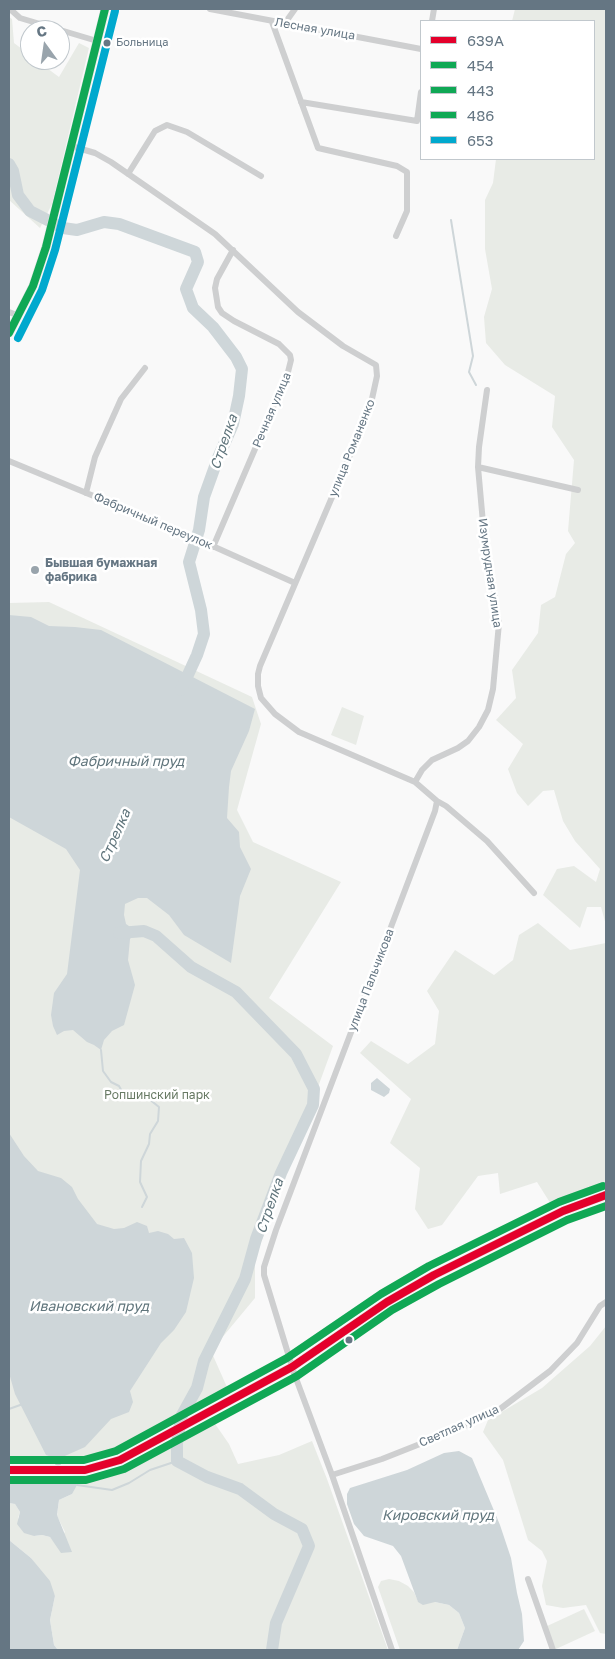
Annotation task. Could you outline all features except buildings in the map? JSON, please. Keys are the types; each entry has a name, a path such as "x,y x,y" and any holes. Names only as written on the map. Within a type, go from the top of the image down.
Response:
{"main road":[{"path":"9,333 33,286 46,246 105,9"},
{"path":"9,1470 84,1470 120,1460 292,1367 387,1302 434,1275 563,1212 606,1195"}],"street":[{"path":"10,9 20,18 97,41"},
{"name":"Лесная улица","path":"210,9 420,49"},
{"path":"285,24 295,9"},
{"path":"272,22 318,148 397,166 406,172 407,211 396,236"},
{"path":"301,102 417,121 420,99"},
{"path":"128,174 155,131 167,125 187,132 261,176"},
{"name":"улица Романенко","path":"71,146 95,153 214,234 298,312 342,346 376,365 377,376 370,408 260,666 258,686 261,698 275,714 299,732 415,782"},
{"name":"Речная улица","path":"210,545 288,372 291,360 290,355 279,344 234,321 222,313 218,307 215,288 217,279 233,250"},
{"path":"9,312 19,316"},
{"path":"86,493 95,457 121,399 145,368"},
{"name":"Изумрудная улица","path":"415,782 422,770 432,760 458,748 479,727 488,710 493,688 499,623 484,532 478,467 487,390"},
{"name":"Фабричный переулок","path":"9,461 188,535 295,583"},
{"path":"478,467 578,490"},
{"path":"415,782 487,841 534,893"},
{"name":"улица Пальчикова","path":"392,1650 332,1475 292,1367 265,1280 264,1267 276,1230 435,811 437,801"},
{"name":"Светлая улица","path":"332,1475 391,1456 463,1427 500,1409 550,1372 576,1343 600,1306 606,1302"},
{"path":"528,1579 553,1650"}],"green space":[{"path":"515,9 606,9 606,925 601,907 587,907 580,928 543,895 557,869 574,866 596,882 600,869 575,841 563,821 554,790 543,791 528,806 517,793 508,769 523,744 496,720 516,698 512,670 538,633 541,605 555,597 566,554 575,543 568,531 574,460 552,427 555,396 505,365 486,343 484,317 492,289 485,249 485,200 493,183 496,160 595,160 595,20 512,20"},
{"path":"9,17 12,19 14,43 20,48 20,70 50,70 59,77 63,70 70,70 70,58 79,43 89,48 52,204 40,228 9,200"},
{"name":"Ропшинский парк","path":"49,602 252,697 261,724 237,810 253,842 341,882 269,998 333,1046 255,1259 255,1298 211,1351 230,1394 125,1450 89,1461 9,1463 9,603"},
{"path":"342,707 364,716 356,745 331,735"},
{"path":"538,923 570,950 606,943 606,1185 554,1209 537,1182 500,1194 498,1173 478,1176 442,1225 428,1229 415,1209 420,1168 390,1143 411,1099 360,1053 371,1041 408,1064 435,1044 439,1011 427,991 455,950 494,975 513,960 519,935"},
{"path":"606,1326 606,1634 600,1633 586,1605 563,1608 546,1605 542,1586 547,1561 542,1551 528,1540 503,1460 483,1432 488,1420 542,1388 590,1346"},
{"path":"211,1418 229,1444 238,1464 279,1455 312,1441 388,1650 58,1650 54,1645 50,1620 55,1596 31,1558 9,1540 9,1503 15,1504 20,1512 18,1518 34,1536 50,1537 55,1543 65,1532 57,1516 59,1500 72,1494 73,1481 9,1481 9,1478 90,1475 125,1465"},
{"path":"389,1579 399,1581 408,1586 414,1592 418,1601 449,1605 459,1613 465,1628 457,1650 400,1650 378,1587 381,1581"},
{"path":"584,1609 595,1631 556,1649 545,1627"}],"water":[{"name":"Фабричный пруд","path":"9,615 31,617 49,626 101,630 255,709 249,731 231,771 229,787 227,818 239,832 240,847 251,869 240,896 231,963 184,935 169,915 147,898 138,898 125,904 124,915 126,924 136,931 130,939 128,960 135,985 124,1025 112,1031 104,1040 101,1050 87,1042 73,1030 64,1031 57,1035 53,1026 51,1015 54,993 67,974 80,870 66,849 9,817"},
{"path":"377,1078 390,1089 389,1093 384,1097 371,1090 371,1083"},
{"name":"Ивановский пруд","path":"9,1133 24,1156 38,1171 61,1178 72,1187 78,1199 97,1224 114,1229 124,1228 137,1222 147,1226 149,1233 158,1231 168,1234 174,1239 184,1238 192,1253 194,1278 186,1312 174,1330 161,1343 130,1391 133,1402 129,1412 111,1419 85,1447 58,1459 46,1455 15,1394 9,1373"},
{"name":"Кировский пруд","path":"459,1451 472,1458 500,1525 511,1558 522,1614 524,1641 518,1650 457,1650 465,1628 459,1613 449,1605 435,1602 423,1605 418,1602 401,1556 393,1546 364,1536 354,1524 347,1504 347,1494 350,1488 407,1470 444,1453"},
{"path":"9,1481 73,1481 77,1485 72,1494 59,1500 57,1515 72,1552 61,1553 50,1537 24,1533 17,1524 20,1512 15,1504 9,1503"},
{"path":"9,1540 31,1558 50,1581 55,1596 50,1620 54,1645 58,1650 9,1650"}],"waterway":[{"name":"Стрелка","path":"9,164 13,171 18,195 30,211 63,228 77,230 104,222 119,224 195,252 198,262 186,289 193,308 213,327 236,357 242,369 233,424 204,497 199,530 189,562 201,610 204,634 197,655 181,690"},
{"path":"451,220 473,356 469,372 476,385"},
{"name":"Стрелка","path":"119,933 144,931 156,936 191,967 236,992 296,1054 314,1089 313,1105 281,1173 256,1239 245,1279 204,1361 197,1388 181,1417 177,1443 177,1461 207,1477 240,1489 274,1514 302,1529 309,1546 276,1623 272,1650"},
{"path":"101,1050 103,1071 111,1082 119,1086 124,1095 132,1100 149,1099 159,1107 158,1121 150,1134 149,1144 141,1161 140,1182 147,1197 142,1207"},
{"path":"9,1409 23,1404"},
{"path":"77,1485 112,1490 129,1483 150,1470 177,1461"}],"transit line":[{"name":"486","path":"9,333 33,286 46,247 105,9"},
{"name":"653","path":"18,338 42,290 55,250 115,11"},
{"name":"443","path":"9,1460 84,1460 116,1451 287,1358 381,1294 429,1266 559,1202 603,1186"},
{"name":"639А","path":"9,1470 85,1470 120,1460 292,1367 387,1302 434,1275 563,1211 606,1195"},
{"name":"454","path":"9,1480 86,1480 124,1469 297,1376 392,1310 439,1284 567,1220 606,1206"}],"place":[{"name":"Больница","path":"107,43"},
{"name":"Бывшая бумажная фабрика","path":"35,570"}]}
